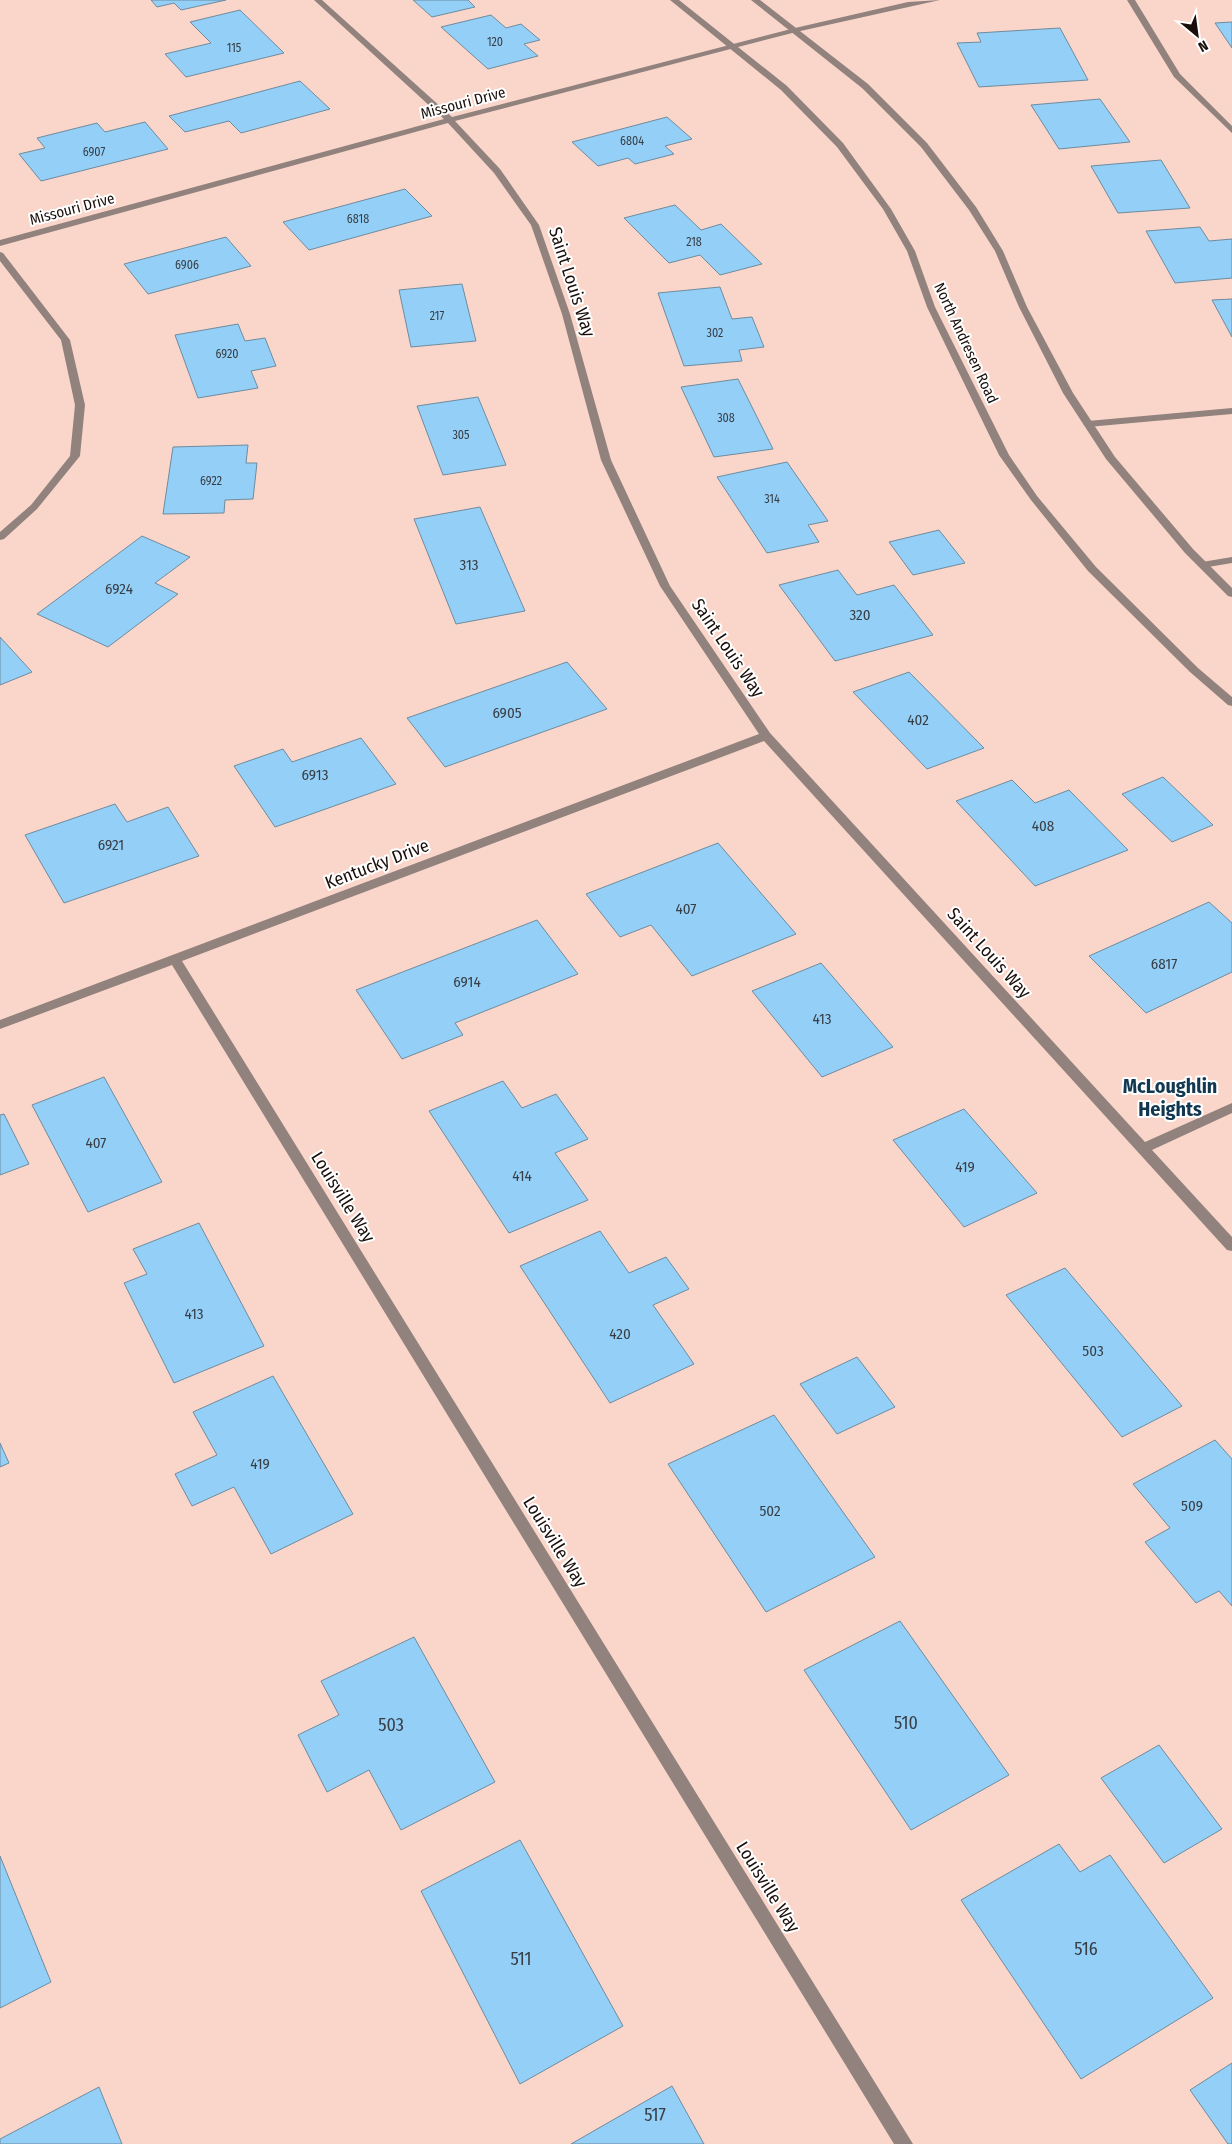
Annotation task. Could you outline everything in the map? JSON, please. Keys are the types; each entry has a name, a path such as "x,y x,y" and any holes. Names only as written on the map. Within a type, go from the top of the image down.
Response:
{"street":[{"name":"Saint Louis Way","path":"318,0 450,120 497,171 535,225 566,314 606,460 665,586 766,736 1232,1246"},
{"name":"North Andresen Road","path":"674,0 784,88 840,145 887,209 911,251 931,307 1004,455 1034,498 1092,569 1194,670 1232,703"},
{"path":"755,0 865,86 924,145 973,209 999,251 1023,307 1068,393 1112,459 1202,565 1232,594"},
{"name":"Missouri Drive","path":"0,243 450,120 733,46 908,4 936,0"},
{"path":"1131,0 1177,75 1232,132"},
{"path":"0,254 65,340 80,405 75,456 34,507 0,537"},
{"path":"1088,424 1232,411"},
{"path":"1202,565 1232,560"},
{"name":"Kentucky Drive","path":"0,1025 766,736"},
{"name":"Louisville Way","path":"174,960 904,2144"},
{"path":"1143,1148 1232,1108"}],"building":[{"path":"151,0 226,0 181,10 174,3 157,7"},
{"path":"413,0 468,0 475,7 432,17"},
{"path":"240,10 284,53 186,77 165,54 211,43 190,22"},
{"path":"491,15 506,28 521,24 540,40 524,44 538,56 488,69 441,27"},
{"path":"1232,22 1232,48 1215,23"},
{"path":"1060,28 1088,80 979,87 957,43 981,42 977,33"},
{"path":"300,81 330,109 241,133 229,121 185,132 169,116"},
{"path":"1100,99 1130,142 1059,149 1031,105"},
{"path":"667,117 692,139 665,146 674,154 635,164 628,158 598,166 572,142"},
{"path":"145,122 168,149 41,181 19,154 45,148 37,138 97,123 105,132"},
{"path":"1161,160 1190,208 1118,213 1091,166"},
{"path":"405,189 432,216 309,250 283,222"},
{"path":"675,205 701,230 721,224 762,264 720,275 700,255 669,263 624,218"},
{"path":"1200,227 1209,241 1232,239 1232,278 1175,283 1146,231"},
{"path":"226,237 251,266 148,294 124,264"},
{"path":"462,284 476,341 411,347 399,290"},
{"path":"720,287 732,319 752,317 764,347 739,350 742,361 684,366 658,293"},
{"path":"1232,299 1232,337 1212,300"},
{"path":"238,324 245,341 265,338 276,366 251,371 258,388 198,398 175,335"},
{"path":"738,379 773,449 714,457 681,387"},
{"path":"478,397 506,465 443,475 417,406"},
{"path":"248,445 246,463 257,463 253,499 225,500 224,513 163,514 173,447"},
{"path":"787,462 828,521 808,525 819,542 767,553 717,477"},
{"path":"480,507 525,611 456,624 414,519"},
{"path":"939,530 965,563 913,575 889,542"},
{"path":"142,536 190,557 155,583 178,594 108,647 37,614"},
{"path":"838,570 857,595 894,585 933,635 835,661 779,585"},
{"path":"0,637 32,672 0,685"},
{"path":"567,662 607,709 445,767 407,718"},
{"path":"909,672 984,748 927,769 853,692"},
{"path":"361,738 396,784 275,827 234,766 283,749 292,762"},
{"path":"1163,777 1213,825 1172,842 1122,794"},
{"path":"1012,780 1035,803 1069,790 1128,850 1035,886 956,801"},
{"path":"115,804 127,822 168,807 199,856 64,903 25,835"},
{"path":"718,843 796,934 692,976 651,925 620,937 586,894"},
{"path":"1209,902 1232,923 1232,972 1146,1013 1089,956"},
{"path":"537,920 578,974 455,1023 463,1035 402,1059 356,990"},
{"path":"821,963 893,1047 822,1077 752,991"},
{"path":"104,1077 162,1182 88,1212 32,1105"},
{"path":"503,1081 522,1108 556,1094 588,1139 555,1153 588,1200 509,1233 429,1111"},
{"path":"964,1109 1037,1193 964,1227 893,1140"},
{"path":"4,1114 29,1164 0,1175 0,1115"},
{"path":"199,1223 264,1346 174,1383 124,1283 147,1274 133,1249"},
{"path":"600,1231 629,1273 666,1257 689,1289 653,1305 694,1364 610,1403 520,1266"},
{"path":"1065,1268 1182,1406 1122,1437 1006,1295"},
{"path":"857,1357 895,1407 837,1434 800,1384"},
{"path":"273,1376 353,1514 271,1554 234,1487 192,1506 175,1474 217,1455 193,1412"},
{"path":"774,1415 875,1557 766,1612 668,1464"},
{"path":"1215,1440 1232,1459 1232,1606 1219,1591 1196,1603 1145,1542 1170,1528 1133,1484"},
{"path":"0,1443 9,1463 0,1467"},
{"path":"900,1621 1009,1775 911,1830 804,1670"},
{"path":"414,1637 495,1782 401,1830 369,1770 327,1792 298,1735 339,1715 321,1681"},
{"path":"1159,1745 1222,1829 1164,1863 1101,1778"},
{"path":"520,1840 623,2026 520,2084 421,1891"},
{"path":"1059,1844 1080,1872 1110,1855 1213,1998 1081,2079 961,1900"},
{"path":"0,1856 51,1982 0,2008"},
{"path":"1232,2063 1232,2144 1228,2144 1190,2090"},
{"path":"672,2086 704,2144 571,2144"},
{"path":"99,2087 122,2144 0,2144 0,2139"}],"district":[{"name":"McLoughlin Heights","path":"1170,1098"}]}
